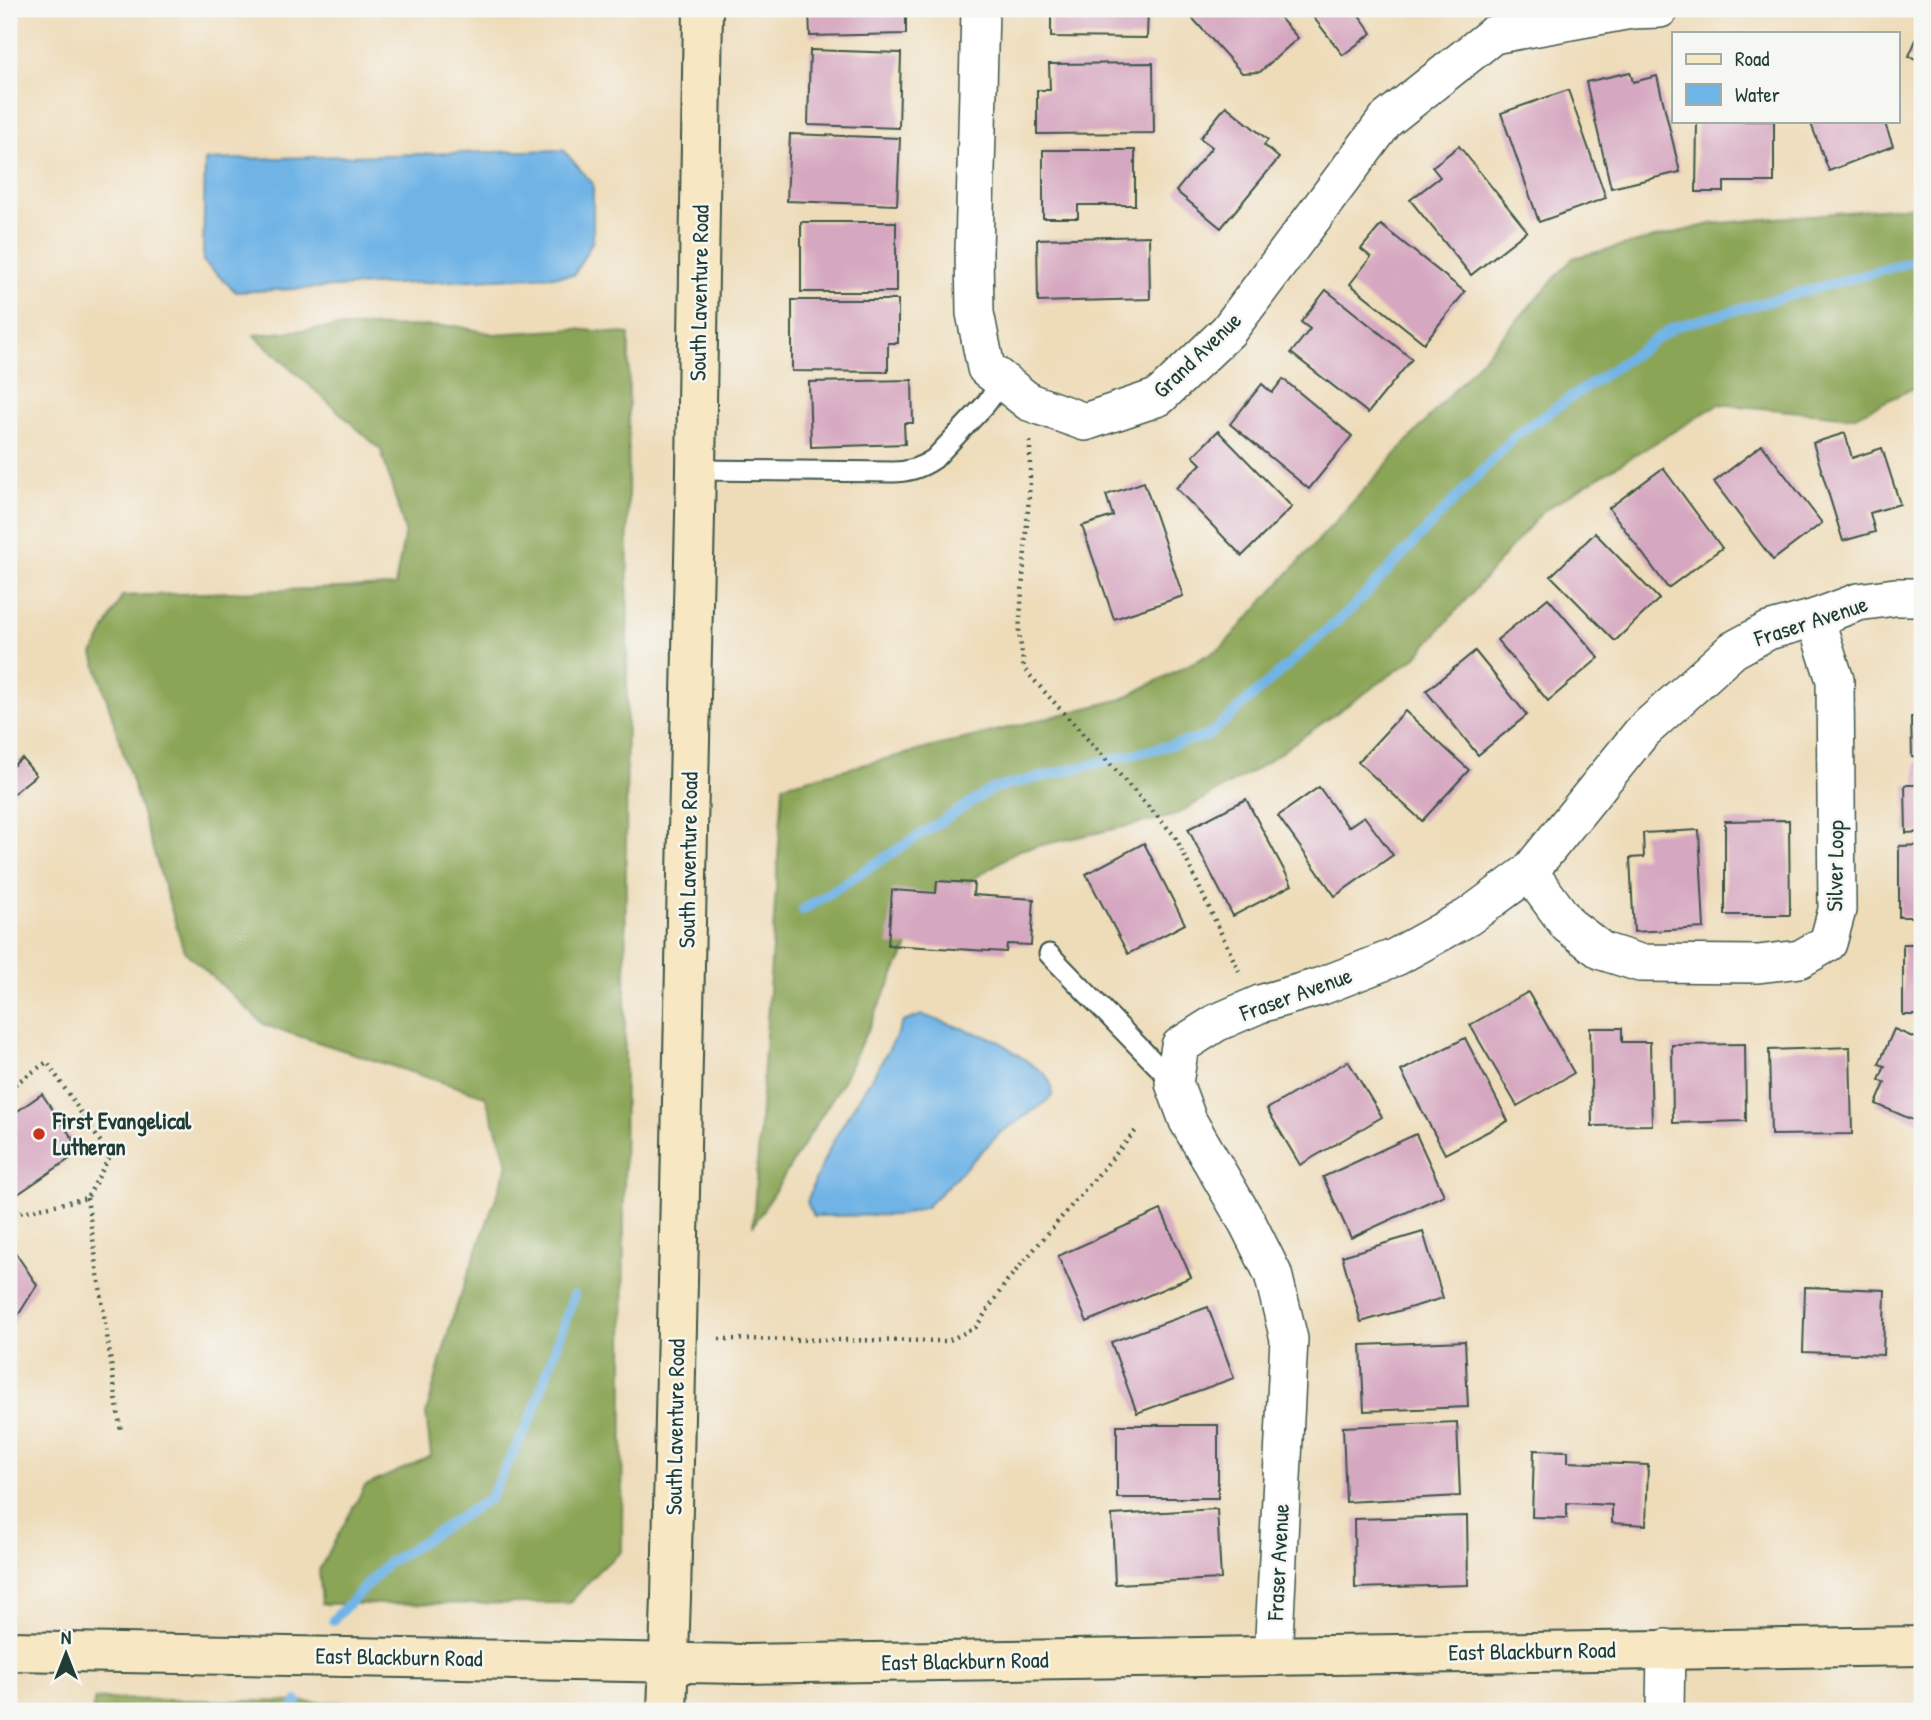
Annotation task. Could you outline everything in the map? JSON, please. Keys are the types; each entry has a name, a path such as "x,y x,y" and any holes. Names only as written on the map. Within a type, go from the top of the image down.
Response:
{"street":[{"name":"South Laventure Road","path":"667,1711 696,470 703,9"},
{"name":"Grand Avenue","path":"980,9 975,313 986,368 1029,402 1085,422 1159,397 1228,331 1386,120 1484,22 1660,9"},
{"name":"Fraser Avenue","path":"1273,1657 1289,1339 1273,1274 1248,1224 1188,1121 1174,1083 1180,1046 1216,1023 1260,1004 1322,986 1396,957 1468,917 1529,872 1642,732 1733,650 1768,631 1858,602 1895,597 1922,597"},
{"name":"Silver Loop","path":"1529,872 1567,925 1602,951 1640,963 1758,964 1800,959 1828,943 1837,910 1835,680 1815,618"},
{"name":"East Blackburn Road","path":"9,1651 743,1664 1922,1646"},
{"path":"1665,1711 1666,1648"}],"lane":[{"path":"696,470 914,470 934,459 985,405 1003,381"},
{"path":"1049,954 1174,1083"}],"path":[{"path":"1030,434 1030,482 1019,632 1024,669 1175,836 1239,971"},
{"path":"9,1088 47,1062 110,1156 87,1198 121,1432"},
{"path":"719,1339 948,1342 976,1327 1007,1281 1138,1128"},
{"path":"9,1215 87,1198"}],"green space":[{"path":"1922,205 1922,384 1853,417 1719,404 1543,511 1416,657 1257,769 1173,816 1019,850 925,910 843,1081 753,1226 783,785 1122,699 1221,648 1573,258 1711,224"},
{"path":"456,326 494,334 575,329 629,334 622,1551 598,1571 570,1603 322,1604 319,1570 365,1486 431,1456 426,1414 452,1319 508,1164 485,1096 265,1025 184,951 93,654 122,596 395,586 405,531 381,450 254,335 336,327"},
{"path":"95,1699 465,1704 467,1711 92,1711"}],"water":[{"path":"563,150 593,184 593,240 574,275 236,292 203,261 205,160"},
{"path":"922,1015 997,1040 1045,1074 1051,1084 1052,1096 1000,1133 926,1207 900,1215 813,1216 807,1202 835,1139 903,1022"}],"building":[{"path":"809,9 906,9 906,34 810,36"},
{"path":"1043,9 1148,9 1147,38 1051,37 1051,15 1043,15"},
{"path":"1184,9 1272,9 1298,38 1260,72 1242,73"},
{"path":"1307,9 1367,9 1359,15 1372,33 1343,55"},
{"path":"1922,9 1922,26 1916,23"},
{"path":"1922,26 1922,62 1909,56"},
{"path":"810,50 901,53 899,128 808,125"},
{"path":"1153,63 1154,133 1037,134 1037,90 1050,90 1049,64"},
{"path":"1630,72 1633,82 1657,76 1680,172 1611,188 1586,82"},
{"path":"1568,90 1606,198 1539,222 1501,113"},
{"path":"1226,106 1268,140 1264,145 1279,158 1221,228 1176,191 1212,147 1200,138"},
{"path":"1697,122 1774,122 1774,182 1724,182 1724,192 1696,192"},
{"path":"1810,122 1884,122 1893,146 1829,171"},
{"path":"790,134 900,138 897,205 787,201"},
{"path":"1459,146 1527,231 1471,275 1410,200 1440,177 1432,167"},
{"path":"1043,150 1135,150 1135,205 1078,205 1078,218 1043,218"},
{"path":"801,222 896,222 896,292 801,292"},
{"path":"1381,225 1465,292 1424,343 1350,284 1371,257 1361,249"},
{"path":"1149,236 1150,299 1038,302 1037,239"},
{"path":"1326,290 1412,359 1368,413 1291,353 1310,329 1301,322"},
{"path":"792,300 898,300 898,343 888,343 888,372 792,371"},
{"path":"1283,379 1352,436 1309,489 1230,424 1262,384 1272,393"},
{"path":"912,380 913,423 904,423 905,444 811,447 809,382"},
{"path":"1218,431 1292,507 1242,556 1176,488 1201,464 1193,456"},
{"path":"1845,433 1852,458 1882,448 1900,504 1870,513 1875,532 1843,541 1813,443"},
{"path":"1762,445 1822,523 1773,560 1714,482"},
{"path":"1663,468 1722,548 1668,588 1609,508"},
{"path":"1144,482 1183,596 1114,619 1082,526 1113,516 1106,495"},
{"path":"1595,533 1659,599 1615,641 1551,576"},
{"path":"1548,598 1599,658 1548,701 1497,640"},
{"path":"1475,651 1527,715 1478,755 1426,691"},
{"path":"1917,689 1922,689 1922,757 1912,757 1911,717 1918,716"},
{"path":"1405,711 1469,770 1422,821 1358,762"},
{"path":"22,758 36,775 9,797 9,769"},
{"path":"1916,762 1922,762 1922,832 1906,833 1905,785 1916,785"},
{"path":"1319,787 1348,827 1364,816 1393,855 1335,896 1278,816"},
{"path":"1246,799 1292,885 1233,916 1188,829"},
{"path":"1789,820 1790,915 1725,915 1725,821"},
{"path":"1699,830 1704,928 1634,932 1630,858 1644,857 1643,833"},
{"path":"1144,843 1185,924 1128,954 1086,874"},
{"path":"1922,845 1922,917 1899,917 1899,846"},
{"path":"937,881 974,883 973,895 1034,899 1031,945 1007,944 1006,952 888,945 892,890 936,893"},
{"path":"1903,944 1922,944 1922,1015 1903,1015"},
{"path":"1528,992 1574,1073 1517,1106 1470,1025"},
{"path":"1590,1028 1622,1028 1622,1042 1650,1042 1652,1125 1592,1126"},
{"path":"1894,1029 1922,1041 1922,1124 1876,1104 1885,1083 1879,1080 1885,1066 1879,1064"},
{"path":"1465,1038 1508,1121 1445,1154 1401,1071"},
{"path":"1745,1044 1746,1121 1673,1123 1672,1045"},
{"path":"1850,1047 1852,1134 1771,1135 1769,1050"},
{"path":"1348,1061 1382,1117 1300,1165 1267,1109"},
{"name":"First Evangelical Lutheran","path":"42,1094 81,1151 9,1200 9,1117"},
{"path":"1416,1134 1444,1195 1351,1238 1323,1177"},
{"path":"1161,1210 1191,1277 1087,1322 1058,1256"},
{"path":"1423,1232 1443,1298 1361,1322 1342,1256"},
{"path":"9,1243 37,1285 9,1330"},
{"path":"1805,1287 1885,1290 1883,1355 1803,1352"},
{"path":"1208,1307 1234,1378 1137,1413 1111,1342"},
{"path":"1465,1341 1468,1407 1364,1411 1361,1345"},
{"path":"1457,1422 1460,1496 1346,1502 1343,1427"},
{"path":"1117,1425 1218,1425 1218,1498 1117,1498"},
{"path":"1534,1450 1568,1451 1568,1462 1648,1465 1646,1525 1612,1523 1612,1505 1567,1503 1567,1518 1532,1517"},
{"path":"1217,1509 1221,1579 1115,1584 1112,1515"},
{"path":"1467,1516 1468,1585 1355,1588 1354,1519"}],"waterway":[{"path":"803,910 992,789 1208,736 1353,607 1516,435 1674,327 1922,259"},
{"path":"333,1620 388,1563 489,1499 531,1419 574,1295"},
{"path":"294,1711 297,1701"}],"place":[{"name":"First Evangelical Lutheran","path":"39,1134"}]}
